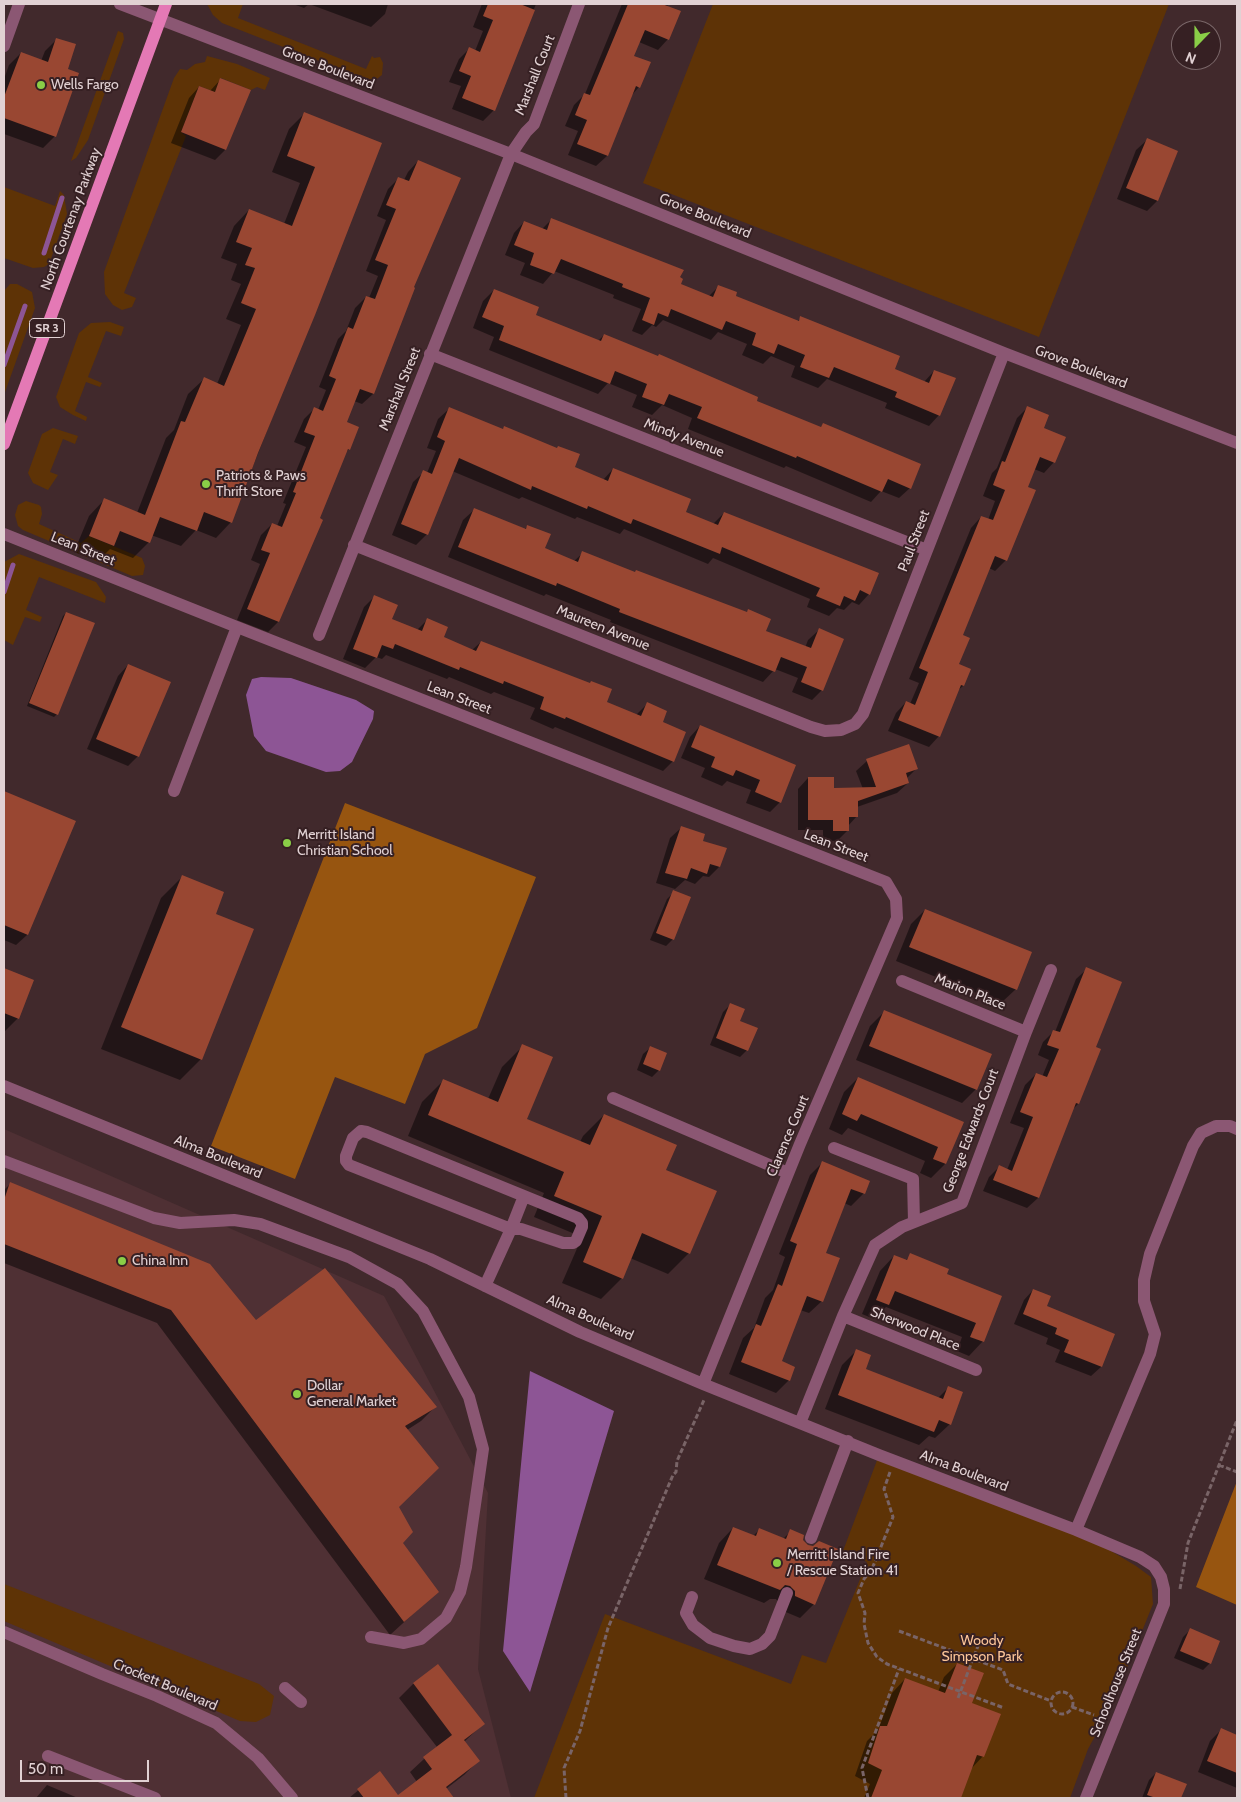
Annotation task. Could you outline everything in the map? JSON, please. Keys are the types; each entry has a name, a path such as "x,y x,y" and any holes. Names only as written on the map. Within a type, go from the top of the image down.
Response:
{"main road":[{"name":"North Courtenay Parkway","path":"4,444 166,4"}],"street":[{"path":"4,46 19,4"},
{"name":"Grove Boulevard","path":"120,4 511,154 1004,353 1237,443"},
{"name":"Marshall Court","path":"511,154 534,124 579,4"},
{"name":"Marshall Street","path":"319,635 511,154"},
{"name":"Paul Street","path":"841,730 854,724 863,714 1004,353"},
{"name":"Mindy Avenue","path":"430,354 927,550"},
{"name":"Lean Street","path":"4,534 886,882 896,899"},
{"name":"Maureen Avenue","path":"354,545 810,726 825,731 841,730"},
{"path":"174,791 237,627"},
{"name":"Clarence Court","path":"703,1384 788,1173 897,918 896,899"},
{"name":"George Edwards Court","path":"800,1423 843,1316 875,1245 902,1227 962,1202 1051,970"},
{"name":"Marion Place","path":"902,981 1026,1032"},
{"name":"Alma Boulevard","path":"4,1086 421,1255 580,1332 703,1384 880,1455 1076,1530 1140,1557 1154,1566 1161,1577"},
{"path":"613,1098 788,1173"},
{"path":"1076,1530 1150,1354 1154,1334 1144,1301 1144,1280 1150,1254 1192,1146 1201,1133 1216,1126 1230,1126 1237,1129"},
{"path":"361,1130 524,1196 580,1220 582,1227 576,1241 570,1244 563,1243 521,1229 511,1229 349,1165 346,1161 346,1156 353,1138 361,1130"},
{"path":"834,1148 913,1179 914,1222"},
{"path":"4,1161 154,1218 180,1223 234,1220 260,1224 349,1257 398,1284 423,1311 469,1398 483,1450 466,1567 460,1592 446,1618 421,1639 404,1643 371,1637"},
{"path":"485,1286 524,1196"},
{"name":"Sherwood Place","path":"843,1316 976,1370"},
{"path":"811,1538 848,1441"},
{"name":"Schoolhouse Street","path":"1087,1798 1164,1604 1164,1589 1161,1577"},
{"path":"692,1597 686,1613 693,1625 710,1638 750,1649 762,1644 770,1636 787,1593"},
{"name":"Crockett Boulevard","path":"4,1632 157,1696 216,1723 258,1758 292,1798"},
{"path":"285,1688 301,1702"},
{"path":"48,1756 154,1798"}],"path":[{"path":"566,1798 564,1768 580,1731 608,1628 673,1475 676,1472 677,1461 705,1397"},
{"path":"1179,1597 1188,1543 1237,1420"},
{"path":"1219,1465 1237,1472"},
{"path":"890,1472 884,1489 892,1517 872,1569 864,1579 858,1593 865,1612 864,1624 868,1644 877,1657 887,1664 1004,1708"},
{"path":"899,1632 1003,1670 1008,1684 1051,1701"},
{"path":"958,1698 978,1646"},
{"path":"868,1798 862,1768 899,1669"},
{"path":"1058,1693 1065,1693 1072,1700 1072,1707 1068,1712 1061,1714 1052,1708 1051,1701 1058,1693"},
{"path":"1072,1707 1094,1715"}],"shaded area":[{"path":"261,677 291,678 356,700 374,711 373,719 352,762 340,771 326,772 266,751 254,736 246,695 252,679"},
{"path":"345,803 536,877 477,1028 425,1054 405,1104 335,1077 295,1179 211,1146"},
{"path":"4,1129 384,1296 488,1493 478,1669 511,1798 4,1798"},
{"path":"530,1371 614,1411 530,1692 503,1651"},
{"path":"1237,1481 1237,1605 1196,1587"}],"green space":[{"path":"207,4 243,4 238,18 366,69 372,56 374,58 380,57 383,63 382,75 373,82 222,23 213,15"},
{"path":"713,4 1169,4 1039,337 643,183"},
{"path":"118,31 123,33 124,39 88,140 76,158 71,161"},
{"path":"207,56 237,64 270,78 265,90 257,87 251,90 221,78 215,92 199,86 181,132 186,136 124,293 136,298 132,307 122,310 113,305 105,294 104,272 174,78 180,69 187,70 195,64 205,62"},
{"path":"4,187 55,206 60,191 64,195 67,214 49,264 44,267 33,268 4,258"},
{"path":"10,284 17,284 32,292 35,308 4,395 4,291"},
{"path":"110,322 124,327 121,336 106,331 88,377 102,383 100,387 86,382 75,411 87,417 86,421 60,407 56,397 79,333 91,323"},
{"path":"53,428 78,436 75,444 63,439 50,472 58,475 48,490 33,483 28,473 42,434"},
{"path":"26,501 41,507 42,514 39,524 81,543 89,536 142,558 145,566 143,575 132,576 23,530 18,526 15,515 18,505"},
{"path":"19,554 96,582 106,597 105,603 39,577 26,610 42,617 40,622 25,617 13,645 4,640 4,562"},
{"name":"Woody Simpson Park","path":"879,1455 1076,1530 1151,1577 1153,1604 1112,1705 1088,1749 1070,1798 534,1798 605,1614 791,1684 802,1655 826,1663 867,1562 843,1551"},
{"path":"4,1584 259,1684 274,1696 270,1715 256,1722 240,1721 4,1621"}],"building":[{"path":"488,4 520,4 535,10 495,111 462,98 471,76 459,71 469,47 480,52 493,20 483,16"},
{"path":"628,4 662,4 681,11 669,40 645,30 634,56 651,62 640,88 636,86 608,156 577,144 587,120 575,115 584,93 590,95"},
{"name":"Wells Fargo","path":"56,38 76,44 68,69 79,73 56,137 4,118 4,97 21,52 48,62"},
{"path":"220,78 251,90 226,150 181,132 199,86 215,92"},
{"path":"304,112 382,143 315,315 258,453 232,523 204,512 197,531 160,517 150,543 120,531 114,546 89,536 104,498 145,515 181,421 185,422 204,377 224,386 256,309 241,303 255,268 245,265 252,248 236,242 249,209 292,226 315,167 287,156"},
{"path":"1147,138 1178,151 1158,201 1126,188"},
{"path":"418,160 461,178 414,287 374,394 360,389 347,422 359,427 320,518 323,520 279,622 247,609 270,553 261,550 272,523 282,527 296,493 293,492 315,436 304,432 314,407 323,411 336,379 329,376 348,327 353,329 366,296 375,299 388,265 375,260 396,209 386,205 398,177 409,181"},
{"path":"551,218 684,270 680,277 683,279 681,284 713,297 718,285 737,292 736,296 799,321 800,316 900,356 895,369 929,383 934,370 956,378 940,416 895,397 897,392 834,367 829,378 800,367 805,355 778,344 774,354 752,345 756,333 726,321 722,330 671,309 668,317 658,313 654,325 642,320 650,298 622,287 623,284 561,259 554,274 530,265 534,253 514,245 524,221 547,230"},
{"path":"494,289 539,307 536,315 601,341 604,334 658,356 659,354 758,397 757,401 821,427 823,423 921,464 911,489 888,479 882,492 797,456 796,458 697,418 702,407 669,394 664,405 642,397 647,384 615,371 610,384 499,340 504,326 482,317"},
{"path":"1027,406 1049,415 1044,428 1066,437 1055,463 1040,457 1028,487 1036,490 1007,561 995,556 963,635 970,638 959,664 971,669 964,686 961,685 940,737 898,720 906,701 915,705 928,672 919,668 981,516 993,520 1005,490 993,485 1002,461 1005,462"},
{"path":"449,407 503,429 504,426 557,448 558,446 580,454 575,467 608,481 613,468 691,499 686,512 718,525 724,512 879,573 870,595 860,590 855,601 844,596 840,606 816,596 820,588 722,547 720,554 633,519 631,524 588,506 587,509 532,486 531,490 459,458 428,535 401,524 423,470 432,474 445,441 437,437"},
{"path":"474,508 526,529 527,525 551,534 545,548 578,562 582,551 747,612 748,609 771,619 766,631 811,648 819,628 844,639 823,691 801,682 807,667 781,657 775,672 619,612 620,609 557,583 556,586 458,547"},
{"path":"374,595 398,605 392,619 422,631 427,618 448,627 444,637 476,651 481,641 590,683 591,681 612,689 607,702 641,716 647,702 667,711 663,722 686,732 674,762 566,717 565,719 540,709 544,697 504,681 503,684 460,667 459,670 395,644 393,649 382,645 377,658 353,649"},
{"path":"66,612 95,623 58,715 29,703"},
{"path":"128,664 171,682 139,757 96,739"},
{"path":"700,725 796,765 781,803 755,792 760,780 736,770 733,776 711,767 715,757 691,747"},
{"path":"909,744 918,769 906,773 909,783 858,801 858,817 849,817 849,831 833,831 833,820 808,820 808,777 834,777 834,788 876,787 866,759"},
{"path":"4,791 76,821 28,935 4,925"},
{"path":"681,826 705,834 703,841 727,848 720,867 710,864 707,874 691,868 687,879 665,873"},
{"path":"182,875 224,892 216,914 254,929 202,1060 121,1027"},
{"path":"673,890 691,897 674,940 656,933"},
{"path":"925,909 1032,952 1017,990 909,947"},
{"path":"1086,967 1122,982 1096,1047 1101,1049 1079,1104 1076,1103 1039,1198 993,1180 999,1165 1012,1171 1033,1117 1020,1112 1036,1073 1047,1077 1059,1049 1047,1045 1053,1030 1060,1032"},
{"path":"4,968 34,980 19,1019 4,1013"},
{"path":"730,1003 745,1009 740,1021 758,1028 748,1051 716,1038"},
{"path":"884,1010 992,1054 977,1090 869,1046"},
{"path":"522,1044 553,1057 527,1119 590,1145 604,1114 677,1145 666,1170 717,1191 690,1254 642,1233 623,1279 583,1262 602,1216 554,1196 564,1172 428,1115 443,1079 498,1102"},
{"path":"650,1046 667,1053 660,1071 643,1064"},
{"path":"858,1077 964,1122 946,1164 933,1159 938,1147 861,1114 857,1121 842,1114"},
{"path":"822,1161 870,1181 865,1194 851,1189 826,1253 840,1258 823,1302 807,1296 782,1361 795,1367 790,1381 741,1362 756,1324 761,1326 778,1284 782,1286 797,1244 790,1241"},
{"path":"10,1182 210,1264 256,1320 325,1268 437,1407 405,1426 439,1468 399,1507 413,1532 403,1543 439,1592 404,1622 171,1310 4,1244 4,1200"},
{"path":"910,1253 949,1269 947,1274 1002,1296 984,1342 970,1337 976,1323 895,1291 889,1305 876,1300 894,1255 907,1260"},
{"path":"1033,1289 1051,1296 1047,1306 1115,1334 1102,1367 1064,1352 1069,1340 1055,1334 1057,1328 1023,1314"},
{"path":"856,1349 871,1355 866,1369 943,1399 948,1386 963,1392 951,1425 939,1420 934,1432 838,1395"},
{"path":"733,1527 756,1536 759,1528 786,1539 790,1529 804,1535 803,1540 808,1545 813,1546 819,1541 838,1549 815,1605 795,1596 795,1591 790,1586 785,1585 780,1590 717,1565"},
{"path":"1190,1628 1220,1641 1211,1664 1180,1651"},
{"path":"957,1663 984,1673 972,1703 1001,1714 984,1757 977,1755 961,1798 871,1798 882,1770 868,1763 880,1726 887,1726 905,1678 945,1693"},
{"path":"438,1664 485,1724 464,1740 480,1761 446,1787 454,1798 364,1798 357,1789 380,1771 398,1795 432,1769 423,1757 452,1735 413,1683"},
{"path":"1221,1728 1237,1735 1237,1773 1207,1761"},
{"path":"1156,1772 1187,1784 1181,1798 1156,1798 1147,1795"}],"waterway":[{"path":"44,253 62,198"},
{"path":"4,365 25,306"},
{"path":"4,592 13,565"}],"place":[{"name":"Wells Fargo","path":"41,85"},
{"name":"Patriots & Paws Thrift Store","path":"206,484"},
{"name":"Merritt Island Christian School","path":"287,843"},
{"name":"China Inn","path":"122,1261"},
{"name":"Dollar General Market","path":"297,1394"},
{"name":"Merritt Island Fire / Rescue Station 41","path":"777,1563"}]}
